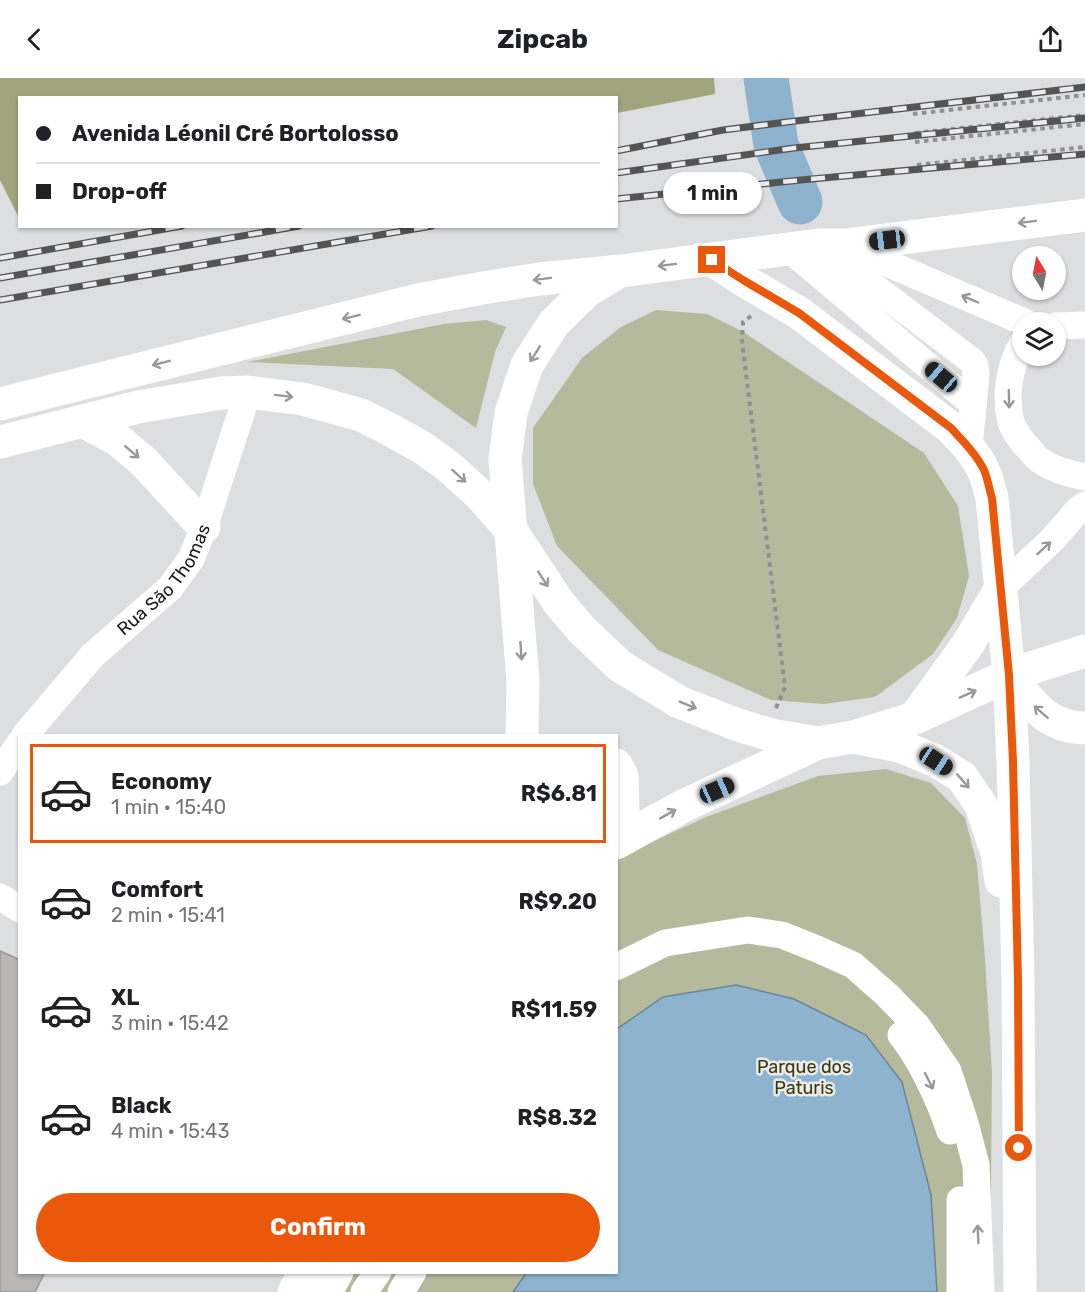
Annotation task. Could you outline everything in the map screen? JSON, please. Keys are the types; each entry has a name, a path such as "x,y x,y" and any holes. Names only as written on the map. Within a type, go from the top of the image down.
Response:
{"main road":[{"path":"0,404 418,300 483,288 539,279 1085,215"},
{"path":"712,260 799,313 951,428 969,447 982,468 992,498 1009,675 1013,762 1018,980 1020,1292"},
{"path":"522,734 523,681 505,459 511,413 527,366 555,323 588,290 621,271"},
{"path":"0,442 138,407 221,393 248,392 303,399 361,415 423,448 449,466 480,495 511,530 559,603 581,629 620,666 679,702 738,725 771,735 818,743"},
{"path":"82,421 118,440 143,461 204,526"},
{"path":"915,718 968,644 1001,588"},
{"path":"618,842 683,806 818,743 853,737 915,718 1009,675 1085,651"},
{"path":"1009,675 1037,710 1050,720 1073,728 1085,728"},
{"path":"853,737 900,746 936,761 962,777 981,805 997,853 1018,980"},
{"path":"618,769 622,776 623,810 618,826"},
{"path":"294,1292 304,1274"},
{"path":"326,1292 336,1274"}],"street":[{"path":"818,246 1012,318"},
{"path":"818,246 972,361 976,375 969,447"},
{"path":"1066,326 1085,325"},
{"path":"1014,366 1010,379 1008,404 1013,426 1024,444 1040,461 1064,472 1085,477"},
{"name":"Rua São Thomas","path":"26,734 93,655 170,588 191,559 248,392"},
{"path":"1001,588 1085,505"},
{"path":"0,772 18,745"},
{"path":"0,897 18,908"},
{"path":"618,966 664,943 748,930 782,935 853,965 887,995 917,1026 948,1071 965,1123 976,1165 981,1292"},
{"path":"618,981 661,961 724,948 766,949 807,960 848,981 886,1017 913,1050 940,1104 959,1155 960,1292"},
{"path":"364,1292 377,1274"},
{"path":"401,1292 411,1274"}],"path":[{"path":"913,114 1085,95"},
{"path":"915,133 1085,115"},
{"path":"915,142 1085,124"},
{"path":"917,165 1085,147"},
{"path":"738,725 776,709 785,687 742,341 743,322 772,297"}],"green space":[{"path":"0,78 714,78 715,94 618,113 618,96 18,96 18,216 0,180"},
{"path":"656,310 707,314 742,331 924,453 958,506 969,576 957,618 933,654 875,697 824,704 771,700 658,650 557,546 533,484 533,428 582,358 621,327"},
{"path":"486,320 506,327 495,352 476,428 393,369 247,362 444,324"},
{"name":"Parque dos Paturis","path":"886,769 931,783 965,818 977,864 992,1073 990,1292 336,1292 346,1274 618,1274 618,858 706,817 818,776"}],"water":[{"path":"736,985 794,999 866,1035 902,1082 931,1195 937,1292 513,1292 526,1274 618,1274 618,1028 663,997"}],"building":[{"path":"0,951 18,959 18,1274 44,1274 35,1292 0,1292"}],"waterway":[{"path":"766,78 776,145 800,202"}],"railway":[{"path":"618,151 723,130 1085,87"},
{"path":"618,173 794,148 1085,118"},
{"path":"618,199 1085,154"},
{"path":"0,258 171,228"},
{"path":"0,278 288,228"},
{"path":"0,300 420,228"}],"route":[{"path":"712,260 799,313 951,428 969,447 987,478 992,498 1009,675 1014,784 1019,1148"}]}
